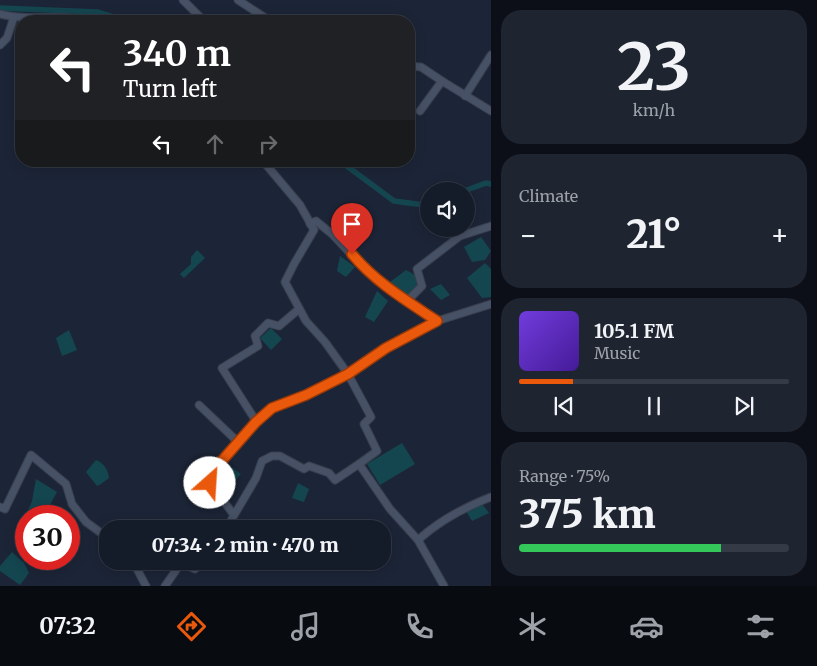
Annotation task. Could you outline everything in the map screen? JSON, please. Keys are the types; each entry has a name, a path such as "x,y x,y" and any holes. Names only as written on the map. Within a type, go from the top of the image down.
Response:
{"street":[{"path":"183,0 198,15"},
{"path":"238,0 261,15"},
{"path":"0,14 14,17 7,38 0,45"},
{"path":"465,96 491,55"},
{"path":"415,67 420,68 491,111"},
{"path":"420,111 442,81"},
{"path":"231,520 256,478 262,461 272,456 280,456 304,469 309,466 329,473 336,480 377,451 364,424 371,417 348,374 299,309 286,282 314,230 300,205 268,167"},
{"path":"310,224 316,221 332,234 366,270 407,302 437,321"},
{"path":"407,302 422,286 417,269 460,236 491,226"},
{"path":"234,515 210,483 212,472 256,422 272,408 306,395 348,374 386,348 437,321 491,304"},
{"path":"256,422 222,368 258,346 255,336 268,323 278,326 299,309"},
{"path":"199,405 238,442"},
{"path":"0,506 5,509 31,455 66,484 72,504 86,522 99,530"},
{"path":"359,464 390,509 418,540 444,586"},
{"path":"418,540 452,516 475,503 491,497"},
{"path":"137,570 146,586"},
{"path":"165,586 176,570"}],"shaded area":[{"path":"481,237 491,251 485,260 472,262 464,247"},
{"path":"197,250 205,258 184,278 180,274 191,264 191,257"},
{"path":"340,256 355,267 346,277 337,271"},
{"path":"485,263 491,269 491,297 482,298 467,278"},
{"path":"406,270 415,275 418,284 407,298 390,282"},
{"path":"441,284 450,295 441,300 430,289"},
{"path":"377,291 388,301 374,322 365,317"},
{"path":"271,328 282,339 271,350 260,338"},
{"path":"69,330 77,350 62,356 56,338"},
{"path":"402,443 415,464 380,485 367,464"},
{"path":"96,460 105,467 109,478 97,486 86,472"},
{"path":"222,460 241,474 235,481 214,470"},
{"path":"36,479 57,492 50,505 30,505"},
{"path":"298,483 309,489 304,502 292,498"},
{"path":"482,504 489,513 472,521 466,511"},
{"path":"12,552 15,555 15,570 28,570 29,573 20,585 0,571 0,566"}],"waterway":[{"path":"0,8 97,12 107,15"},
{"path":"348,167 394,201 420,204"},
{"path":"475,187 486,183 491,184"}],"route":[{"path":"210,483 212,472 256,422 272,408 306,395 348,374 386,348 437,321 407,302 385,284 376,280 352,254"}]}
